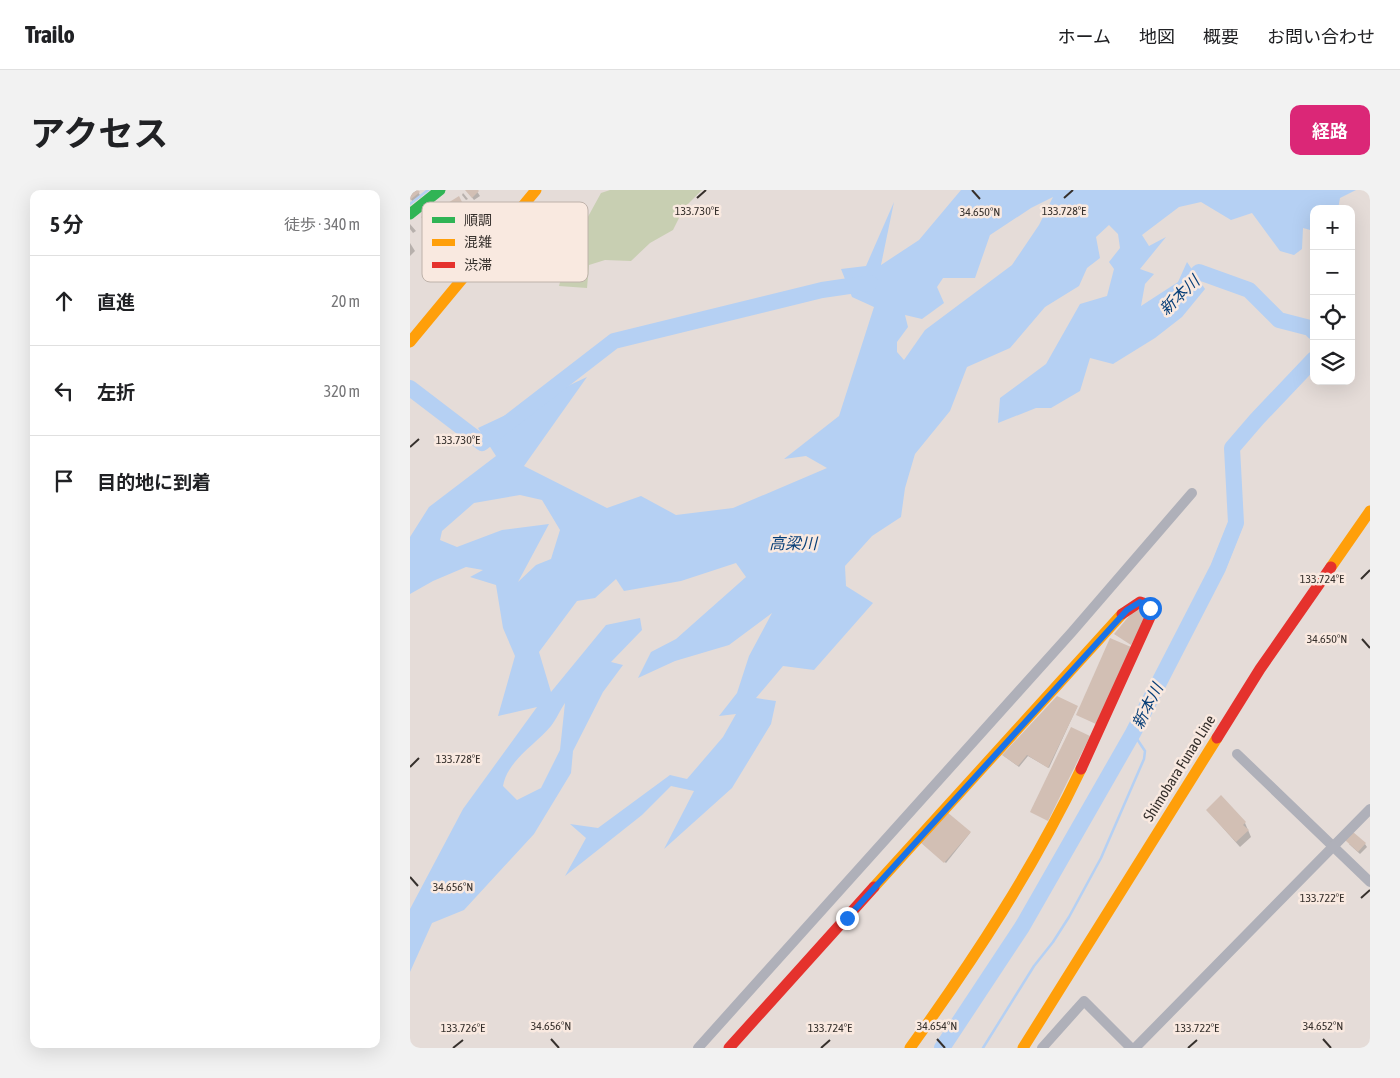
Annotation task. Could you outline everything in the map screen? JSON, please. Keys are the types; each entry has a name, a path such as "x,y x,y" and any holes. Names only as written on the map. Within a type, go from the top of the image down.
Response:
{"main road":[{"path":"425,202 440,190"},
{"path":"526,202 536,190"},
{"path":"410,214 422,204"},
{"path":"410,342 460,282"},
{"name":"Shimobara Funao Line","path":"1023,1048 1260,669 1370,510"},
{"path":"729,1048 953,798 1121,616 1135,603 1146,604 1151,615 1149,623 1078,774 1041,846 963,974 910,1048"}],"street":[{"path":"698,1048 1052,654 1192,493"},
{"path":"1237,754 1370,882"},
{"path":"1135,1048 1331,845 1370,809"},
{"path":"1042,1048 1084,1001 1132,1048"}],"green space":[{"path":"610,190 702,190 684,208 673,230 650,243 631,261 605,260 589,265 588,276 588,217 601,193"},
{"path":"560,282 588,282 587,288 559,286"}],"water":[{"name":"高梁川","path":"961,190 1356,190 1340,198 1339,205 1310,205 1310,230 1303,228 1302,249 1294,255 1280,251 1252,213 1231,220 1201,202 1179,207 1142,235 1149,246 1166,237 1140,269 1154,274 1145,284 1141,306 1178,282 1187,262 1205,289 1182,317 1155,338 1113,364 1090,358 1080,391 1051,408 1036,408 998,423 1000,398 1046,364 1080,304 1107,296 1114,269 1109,262 1120,248 1118,234 1109,225 1096,237 1100,258 1087,268 1079,286 1045,307 1010,348 967,367 950,411 915,454 905,488 901,517 872,536 845,566 846,586 873,603 814,670 783,666 756,698 776,701 771,724 732,788 664,849 694,791 671,786 642,815 565,876 586,838 570,824 598,828 670,775 687,779 723,737 736,714 719,716 737,693 749,656 772,613 729,645 675,661 638,678 651,652 676,639 746,577 736,563 681,581 624,591 616,579 595,598 577,601 539,652 551,692 606,625 640,618 642,630 611,662 623,665 603,692 573,751 571,773 534,834 464,910 432,923 410,972 410,909 463,809 537,707 498,716 515,656 503,628 496,585 470,577 483,570 466,567 433,581 410,594 410,537 429,507 496,456 478,428 587,377 524,466 607,508 641,496 676,515 733,508 827,468 806,456 784,459 839,416 874,307 852,297 841,269 866,266 894,202 881,265 919,240","holes":["1053,197 1039,225 1012,265 925,330 904,360 897,352 897,342 908,327 905,315 922,319 944,303 937,287 943,278 975,278 990,235 1031,208","520,495 542,500 560,530 551,559 536,565 518,582 549,524 502,530 457,547 440,540 442,531 474,503","565,703 560,750 541,788 517,800 503,786 506,777 522,754 555,721"]}],"building":[{"path":"410,190 418,190 420,192 410,200"},
{"path":"465,190 478,190 479,191 472,198"},
{"path":"459,196 462,202 450,202"},
{"path":"1135,609 1145,611 1143,622 1131,645 1114,634"},
{"path":"1110,638 1131,647 1096,724 1076,715"},
{"path":"1057,696 1078,706 1048,768 1027,755 1018,766 1002,755"},
{"path":"1071,727 1090,736 1048,821 1030,812"},
{"path":"1221,795 1246,822 1243,825 1249,830 1236,842 1206,810"},
{"path":"947,812 971,832 944,863 920,842"},
{"path":"1353,832 1366,843 1358,852 1345,840"}],"waterway":[{"path":"410,204 428,190"},
{"name":"新本川","path":"1182,290 1199,272 1249,290 1279,320 1310,328"},
{"path":"410,388 482,443 614,341 822,290 870,283"},
{"name":"新本川","path":"942,1048 1022,927 1133,733 1218,568 1236,523 1232,448 1310,363"},
{"path":"983,1048 1034,966 1053,942 1069,917 1101,858 1144,759 1145,751 1133,733"}],"traffic: fast":[{"path":"425,202 440,190"},
{"path":"410,214 422,204"}],"traffic: slow":[{"path":"526,202 536,190"},
{"path":"410,342 460,282"},
{"path":"1331,567 1370,511"},
{"path":"874,887 1122,614"},
{"path":"1023,1048 1217,738"},
{"path":"910,1048 1002,912 1063,806 1081,769"}],"traffic: jam":[{"path":"1217,738 1260,669 1331,567"},
{"path":"1081,769 1151,615 1146,604 1140,602 1122,614"},
{"path":"729,1048 874,887"}],"route":[{"path":"847,918 953,798 1127,610 1135,603 1140,602 1150,608"}]}
